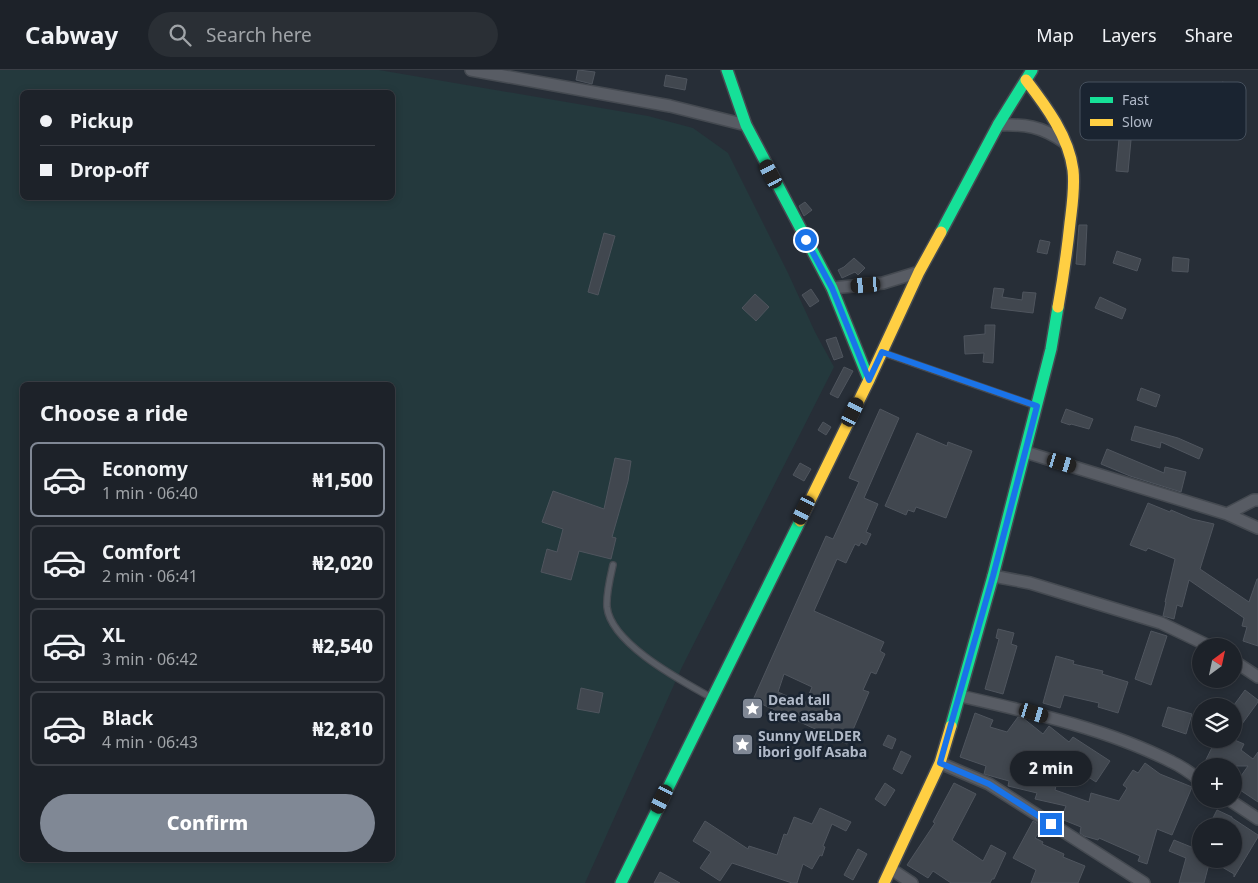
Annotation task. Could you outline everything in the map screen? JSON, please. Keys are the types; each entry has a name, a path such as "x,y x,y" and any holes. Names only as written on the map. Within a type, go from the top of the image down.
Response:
{"street":[{"path":"471,70 503,73 670,106 746,125"},
{"path":"727,70 746,125 832,288 869,380"},
{"path":"620,883 869,380 919,272 998,125 1029,75"},
{"path":"884,883 940,763 993,576 1055,330 1074,189 1073,168 1066,143 1029,75"},
{"path":"998,125 1032,126 1049,132 1066,143"},
{"path":"832,288 883,283 919,272"},
{"path":"1025,452 1227,514 1258,528"},
{"path":"1227,514 1254,500 1258,500"},
{"path":"993,576 1030,583 1161,623 1192,638"},
{"path":"1242,666 1258,677"},
{"path":"960,696 1034,713 1117,739 1173,762 1192,775"},
{"path":"940,763 989,784 1144,883"},
{"path":"1242,808 1258,819"},
{"path":"891,869 912,883"}],"lane":[{"path":"882,352 1037,406"},
{"path":"613,565 607,606 608,614 625,639 647,658 712,698"}],"green space":[{"path":"0,70 379,70 648,116 693,128 728,153 834,367 682,667 585,883 0,883"}],"building":[{"path":"578,70 595,72 592,84 576,80"},
{"path":"666,75 687,79 685,90 664,86"},
{"path":"1119,140 1131,140 1128,172 1116,171"},
{"path":"805,202 812,210 804,216 799,206"},
{"path":"1079,225 1087,225 1085,265 1076,264"},
{"path":"604,233 615,236 598,295 588,292"},
{"path":"1040,240 1050,242 1047,254 1037,252"},
{"path":"1117,251 1141,259 1137,271 1113,263"},
{"path":"1173,257 1189,259 1188,272 1172,271"},
{"path":"854,258 865,268 858,275 855,272 842,278 838,270"},
{"path":"994,288 1004,289 1002,297 1022,300 1023,292 1036,293 1033,313 991,308"},
{"path":"811,289 819,301 810,307 802,295"},
{"path":"755,294 769,307 756,321 742,308"},
{"path":"1100,297 1126,309 1122,319 1095,308"},
{"path":"985,325 995,325 993,363 983,362 984,353 965,354 964,336 985,334"},
{"path":"836,337 843,357 834,360 826,340"},
{"path":"844,367 853,371 838,398 830,394"},
{"path":"1141,388 1160,395 1156,407 1137,400"},
{"path":"880,409 899,418 864,498 878,504 866,532 871,534 866,545 861,542 859,546 855,544 846,563 837,559 814,611 884,642 880,651 885,654 876,674 871,672 863,690 869,692 847,744 753,700 826,536 833,539 859,482 849,478","holes":["784,674 812,687 805,704 778,692"]},
{"path":"1066,409 1093,419 1089,429 1061,422"},
{"path":"823,422 831,427 826,435 818,430"},
{"path":"1135,426 1178,438 1203,449 1199,459 1161,442 1160,448 1131,440"},
{"path":"917,433 947,446 948,442 972,451 946,518 916,507 914,512 908,510 906,515 885,506"},
{"path":"1107,449 1164,473 1165,467 1186,472 1181,492 1130,476 1101,464"},
{"path":"615,458 631,461 628,481 612,537 616,538 611,559 579,551 571,580 541,572 547,549 557,552 563,529 542,522 553,491 604,509"},
{"path":"800,463 811,469 804,481 793,475"},
{"path":"1148,503 1192,519 1214,524 1200,569 1249,602 1258,579 1258,646 1243,641 1247,627 1242,626 1244,618 1189,580 1182,607 1177,605 1174,619 1163,616 1175,559 1148,548 1146,551 1130,545"},
{"path":"998,629 1014,633 1011,644 1017,646 1003,694 985,689 999,639 996,638"},
{"path":"1151,631 1167,636 1151,685 1135,679"},
{"path":"1056,656 1074,661 1073,664 1103,671 1102,674 1128,682 1118,713 1098,707 1099,703 1064,695 1060,708 1043,703"},
{"path":"581,688 603,693 599,713 577,709"},
{"path":"1245,690 1258,700 1242,724 1242,698 1239,698"},
{"path":"1168,707 1192,714 1186,734 1162,726"},
{"path":"975,713 993,720 990,727 1007,732 1018,717 1023,718 1043,734 1049,726 1069,742 1073,737 1110,761 1096,782 1062,760 1055,790 1089,802 1091,793 1119,801 1127,788 1123,785 1133,770 1138,773 1145,763 1160,774 1192,787 1172,835 1157,829 1147,864 1138,861 1140,856 1099,838 1098,840 1084,836 1080,833 1081,827 1061,819 1066,806 1035,799 1037,793 1008,786 1009,781 984,774 986,766 960,757"},
{"path":"888,735 896,739 892,749 883,745"},
{"path":"1212,748 1242,748 1241,750 1253,759 1258,752 1258,802 1242,791 1242,775 1248,766 1242,766 1242,758 1207,758"},
{"path":"901,751 911,756 902,774 893,769"},
{"path":"885,783 895,790 885,806 875,799"},
{"path":"954,783 976,794 952,840 983,861 991,845 1006,853 994,879 990,883 951,883 933,871 928,878 907,865 935,823 933,822"},
{"path":"820,808 851,822 846,831 832,824 823,846 825,847 822,856 820,855 812,869 803,864 797,883 732,863 720,881 700,868 711,852 693,841 705,821 748,849 749,846 777,855 784,834 787,835 794,817 812,824"},
{"path":"1217,810 1232,817 1232,818 1213,818"},
{"path":"1033,821 1043,827 1035,838 1043,842 1042,844 1064,854 1063,857 1085,866 1078,883 1031,883 1036,870 1013,858"},
{"path":"1242,825 1258,835 1242,864"},
{"path":"1174,840 1192,847 1192,868 1208,868 1204,883 1179,883 1186,858 1169,851"},
{"path":"858,849 867,854 853,880 844,875"},
{"path":"1224,868 1239,868 1234,877 1234,874"},
{"path":"660,872 680,883 654,883"}],"traffic: fast":[{"path":"727,70 746,125 832,288 869,380"},
{"path":"941,232 998,125 1032,70"},
{"path":"951,726 993,576 1051,349 1058,307"},
{"path":"621,883 800,521"}],"traffic: slow":[{"path":"1026,80 1056,122 1067,146 1073,170 1072,204 1058,307"},
{"path":"800,521 919,272 941,232"},
{"path":"884,883 940,763 951,726"}],"place":[{"name":"Dead tall tree asaba","path":"752,708"},
{"name":"Sunny WELDER ibori golf Asaba","path":"742,744"}],"route":[{"path":"806,240 832,288 869,380 882,352 1037,406 993,576 940,763 989,784 1051,824"}]}
